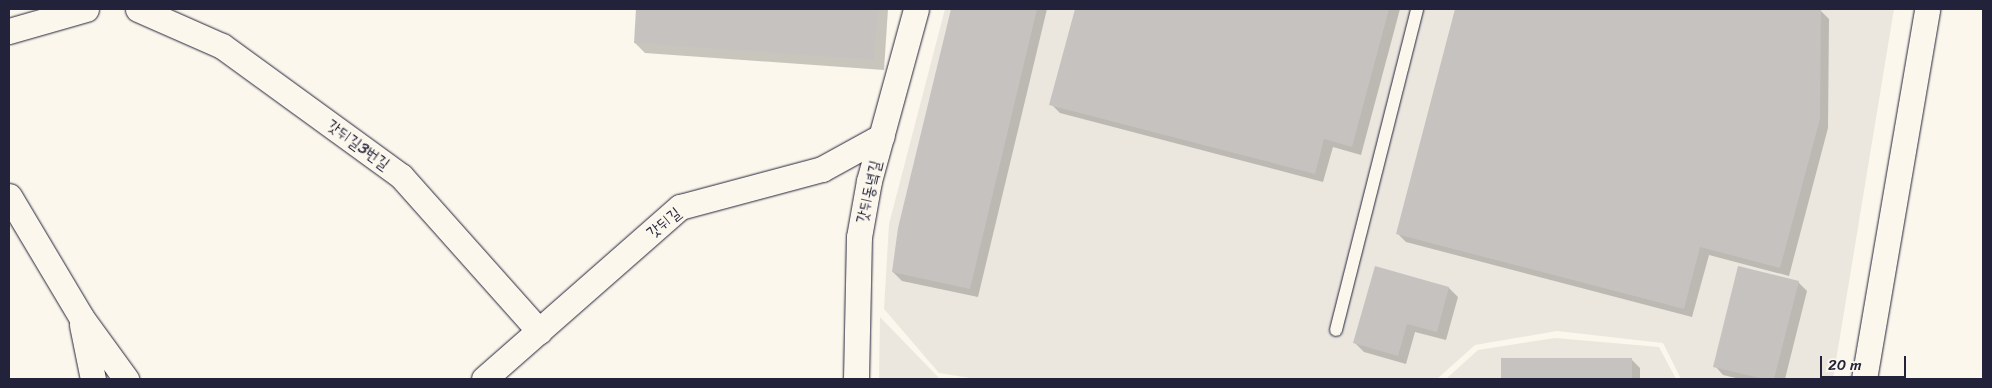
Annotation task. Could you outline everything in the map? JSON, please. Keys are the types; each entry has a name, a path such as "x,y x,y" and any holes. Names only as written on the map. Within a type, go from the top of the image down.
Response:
{"street":[{"path":"9,31 86,9"},
{"name":"갓뒤길3번길","path":"138,9 222,46 401,176 539,331"},
{"name":"갓뒤동녘길","path":"856,379 859,237 869,182 916,9"},
{"path":"1864,379 1926,9"},
{"name":"갓뒤길","path":"484,379 680,207 822,168 882,136"},
{"path":"9,196 81,317 126,379"},
{"path":"81,317 93,379"}],"lane":[{"path":"1336,330 1417,9"}],"shaded area":[{"path":"945,9 1894,9 1833,379 1681,379 1663,343 1557,331 1475,345 1437,379 976,379 939,373 884,309 889,224"},
{"path":"880,317 939,378 945,379 879,379"},
{"path":"1555,338 1659,347 1676,379 1446,379 1478,350"}],"building":[{"path":"636,9 878,9 874,60 634,43"},
{"path":"951,9 1037,9 970,289 892,272 898,228"},
{"path":"1075,9 1389,9 1352,147 1324,139 1315,174 1049,105"},
{"path":"1455,9 1821,9 1820,119 1780,268 1700,247 1684,309 1396,234"},
{"path":"1375,266 1449,287 1437,332 1407,324 1398,356 1353,343"},
{"path":"1738,266 1799,281 1774,379 1764,379 1713,367"},
{"path":"1501,358 1632,358 1632,379 1501,379"}]}
